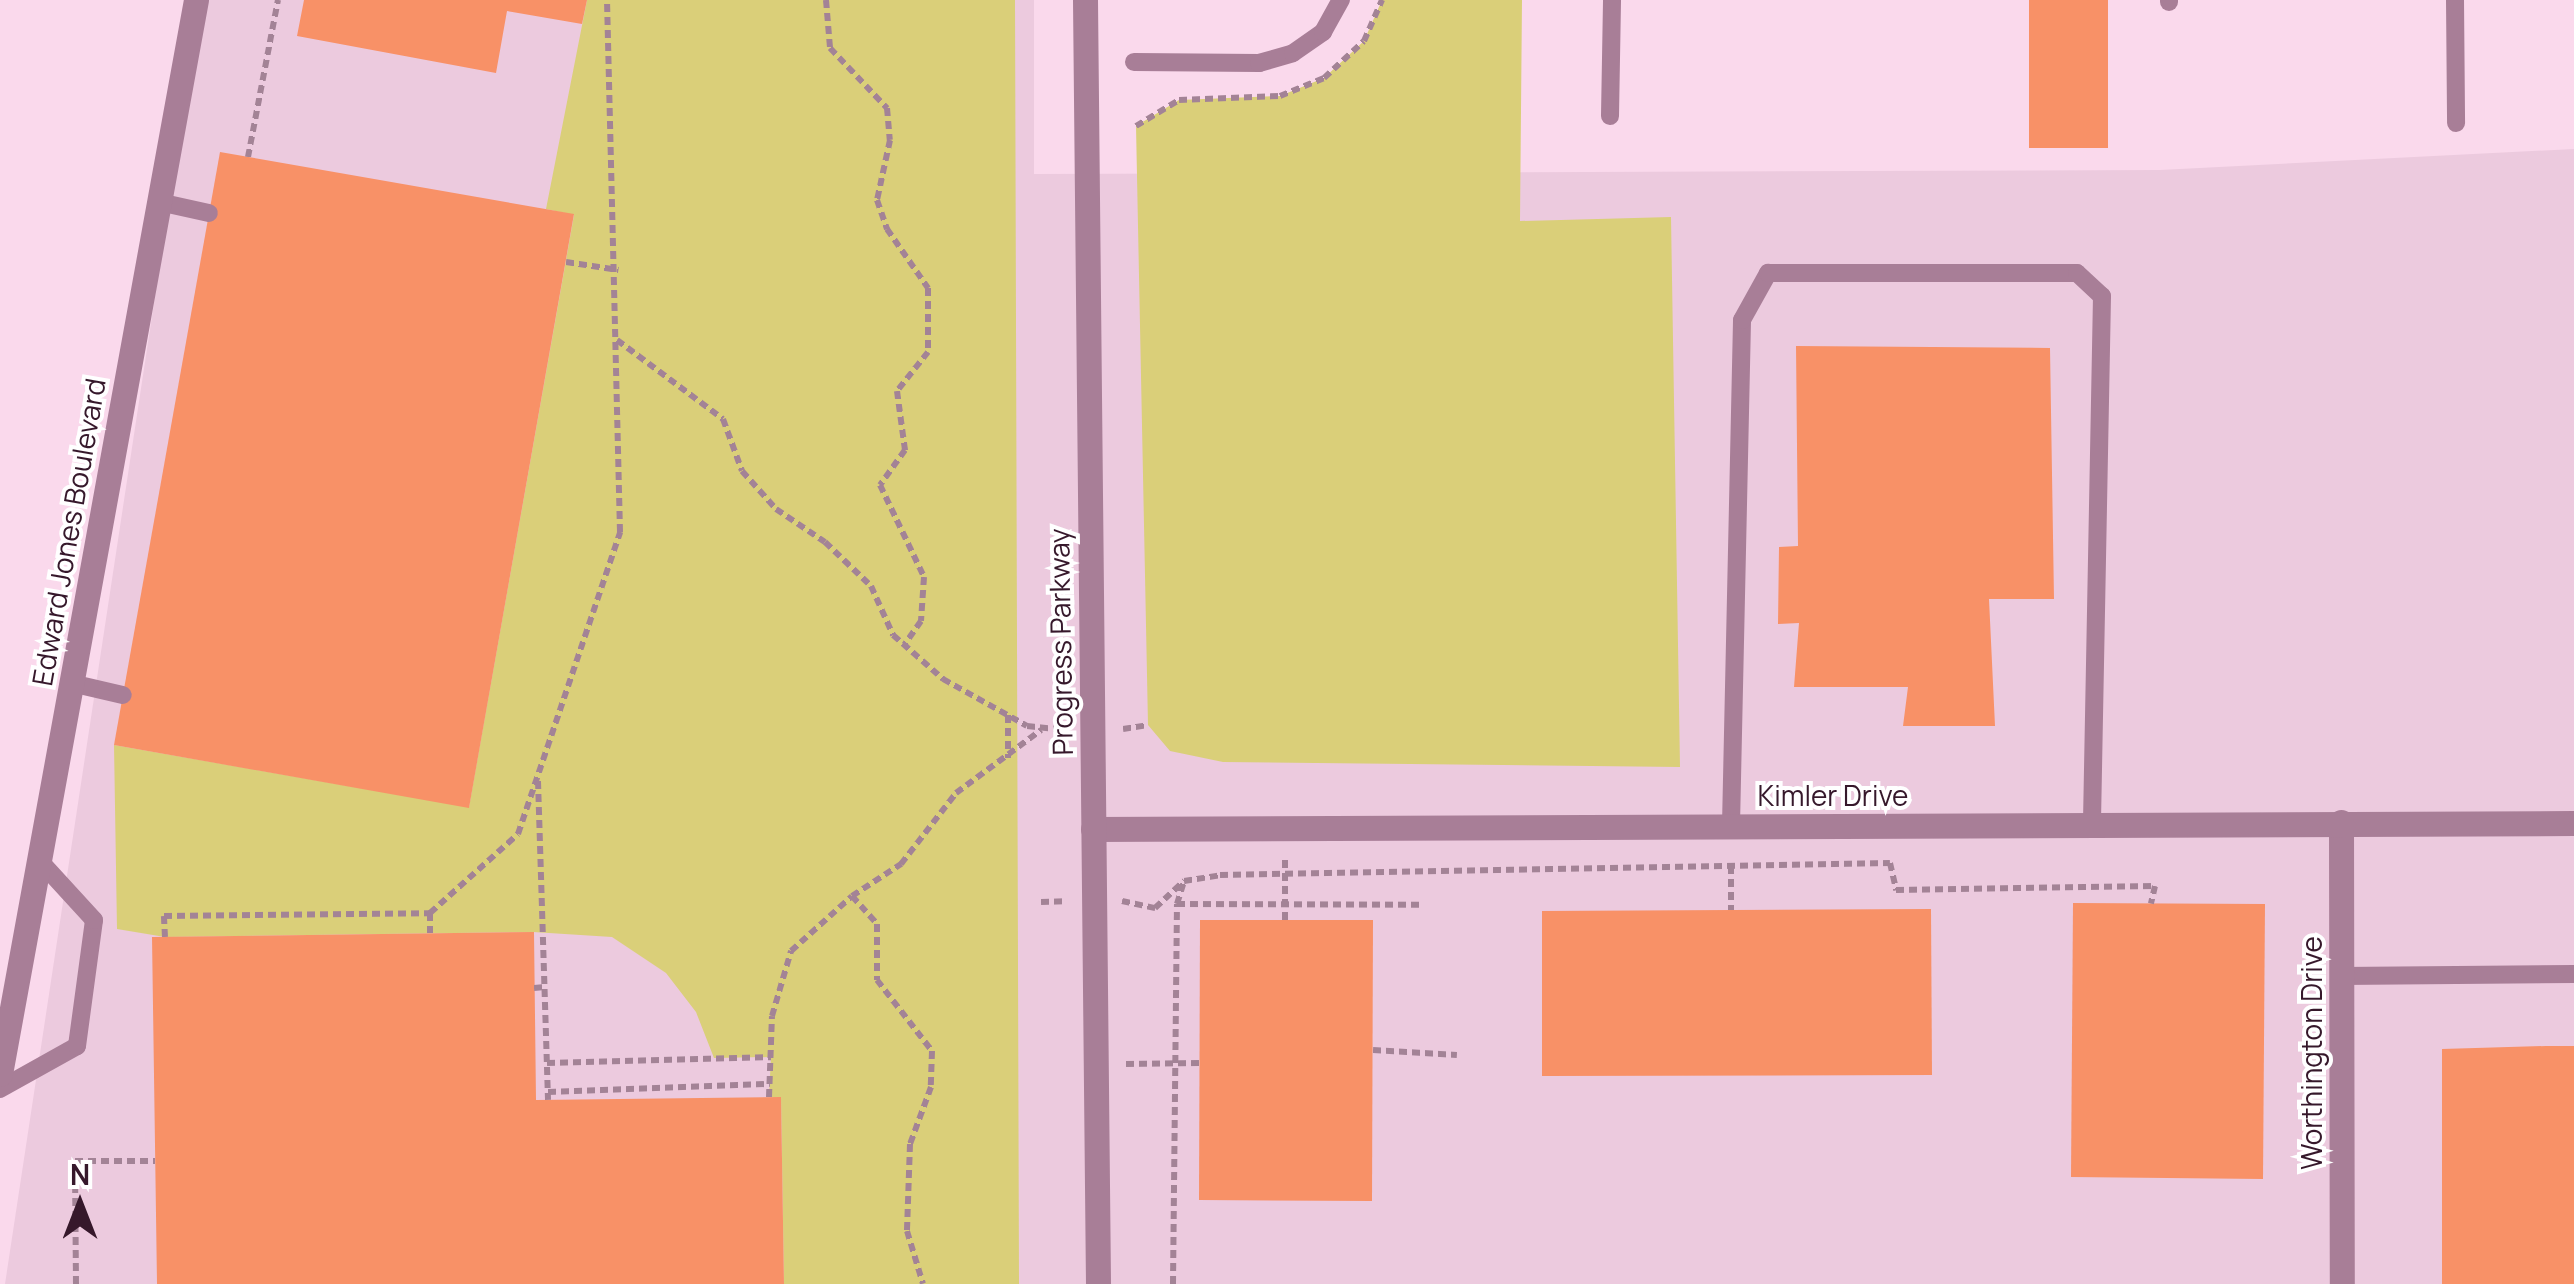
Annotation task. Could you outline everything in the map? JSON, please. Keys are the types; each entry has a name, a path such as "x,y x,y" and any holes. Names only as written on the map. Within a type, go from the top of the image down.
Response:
{"street":[{"name":"Edward Jones Boulevard","path":"0,1074 196,0"},
{"name":"Progress Parkway","path":"1085,0 1098,1284"},
{"name":"Worthington Drive","path":"2341,822 2342,1284"},
{"name":"Kimler Drive","path":"1093,829 2574,823"}],"lane":[{"path":"1134,62 1259,63 1293,53 1323,32 1342,0"},
{"path":"1610,116 1612,0"},
{"path":"2455,0 2456,124"},
{"path":"159,202 209,214"},
{"path":"1731,825 1742,320 1768,273 2077,273 2102,296 2092,824"},
{"path":"71,683 123,695"},
{"path":"0,1090 76,1046 94,920 39,860"},
{"path":"2341,976 2574,974"}],"path":[{"path":"248,157 278,0"},
{"path":"166,937 164,916 430,913 518,834 620,532 618,270 607,0"},
{"path":"826,0 830,48 887,108 890,140 877,200 887,229 928,288 928,352 897,391 905,450 880,485 924,577 920,621 904,645"},
{"path":"566,262 618,270"},
{"path":"616,339 724,419 742,472 776,509 824,542 871,586 893,635 942,679 1040,730 1008,759 956,794 901,864 852,896 792,951 772,1016 770,1097"},
{"path":"1008,714 1008,759"},
{"path":"538,774 548,1096 770,1084"},
{"path":"1731,825 1731,910"},
{"path":"1155,908 1184,881 1220,875 1890,863 1896,890 2155,886 2151,904"},
{"path":"1174,1284 1177,904 1184,881"},
{"path":"852,896 877,924 877,980 932,1051 931,1087 910,1144 907,1231 923,1284"},
{"path":"1177,904 1421,906"},
{"path":"430,913 430,933"},
{"path":"534,988 545,987"},
{"path":"1373,1050 1457,1055"},
{"path":"547,1062 771,1057"},
{"path":"1096,1063 1199,1063"},
{"path":"76,1284 74,1161 155,1161"}],"shaded area":[{"path":"200,0 1034,0 1034,174 2160,170 2574,149 2574,1284 5,1284"},
{"path":"587,0 1015,0 1019,1284 784,1284 781,1098 769,1097 771,1057 714,1058 696,1012 666,973 612,937 533,932 165,937 117,929 114,745 469,807 574,215 546,209"},
{"path":"1382,0 1522,0 1520,221 1671,217 1680,767 1223,762 1170,751 1148,725 1136,126 1179,100 1280,96 1324,78 1364,41"}],"building":[{"path":"304,0 587,0 582,24 507,11 496,73 297,36"},
{"path":"2029,0 2108,0 2108,148 2029,148"},
{"path":"220,152 574,214 469,808 114,745"},
{"path":"1796,346 2050,348 2054,599 1989,599 1995,726 1903,726 1908,687 1794,687 1799,623 1778,624 1779,547 1798,546"},
{"path":"2073,903 2265,904 2263,1179 2071,1177"},
{"path":"1931,909 1932,1075 1542,1076 1542,911"},
{"path":"1200,920 1373,920 1372,1201 1199,1200"},
{"path":"534,932 536,1100 781,1097 784,1284 157,1284 152,937"},
{"path":"2574,1046 2574,1284 2442,1284 2442,1049"}]}
